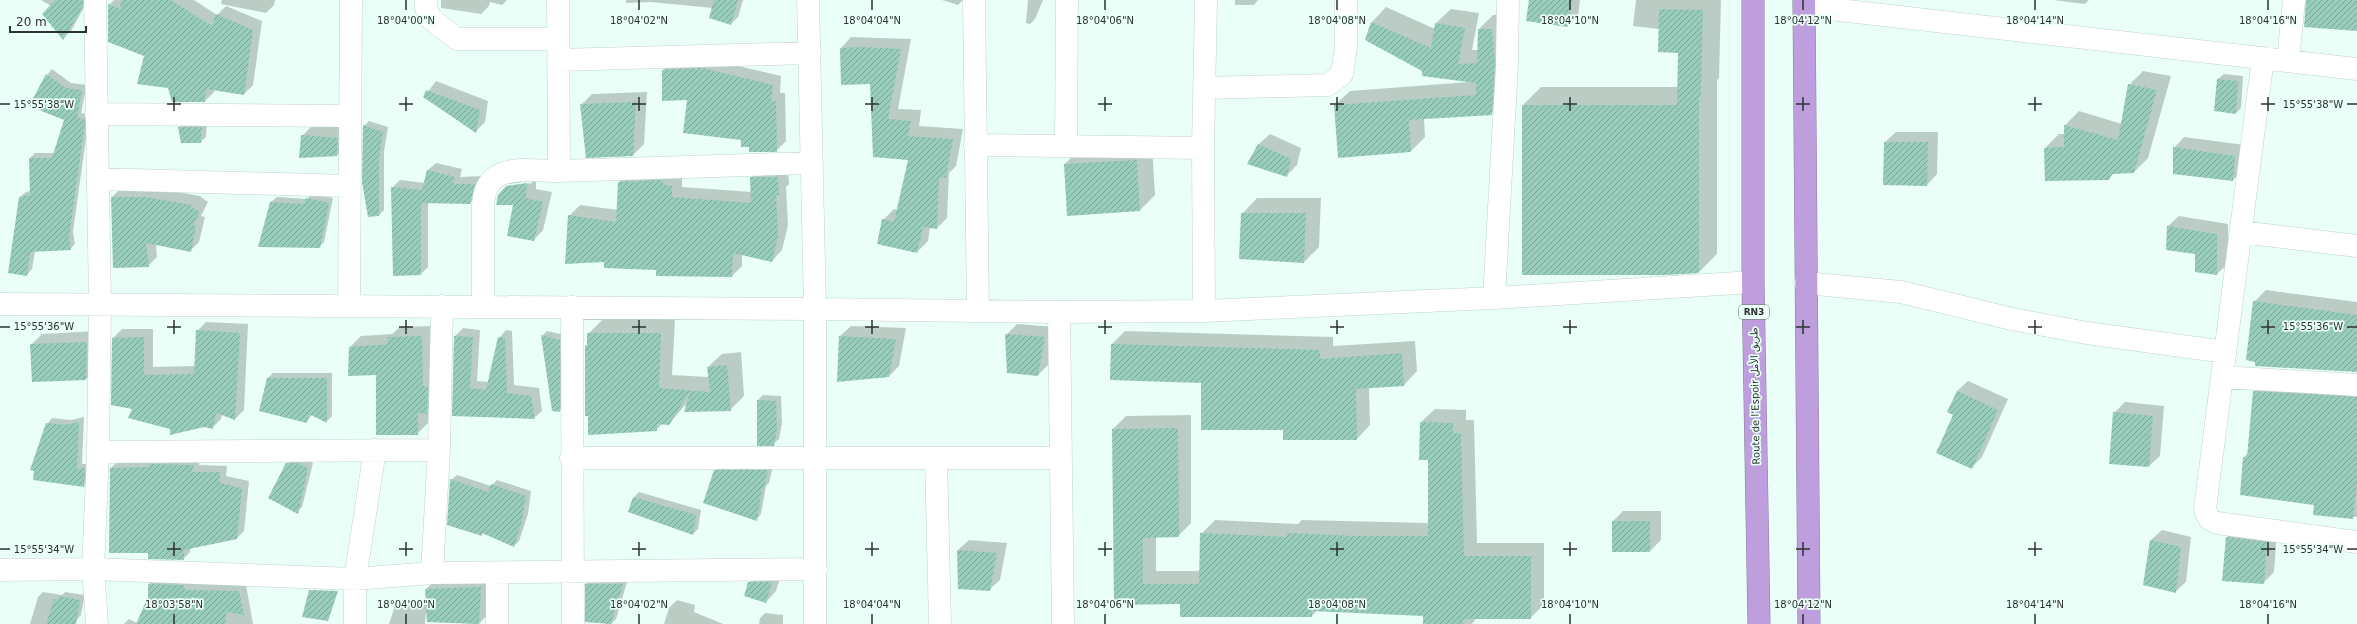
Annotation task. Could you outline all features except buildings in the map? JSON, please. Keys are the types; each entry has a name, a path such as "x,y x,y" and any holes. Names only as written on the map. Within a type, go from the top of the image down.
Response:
{"highway":[{"name":"Route de l’Espoir طريق الأمل","path":"1753,0 1753,282 1758,624"},
{"path":"1804,3 1805,282 1809,624"}],"street":[{"path":"95,0 100,305 98,452 93,569 97,624"},
{"path":"349,306 351,0"},
{"path":"426,0 426,8 431,19 457,38 558,50 810,53"},
{"path":"558,0 559,171"},
{"path":"808,0 815,309 814,458 816,624"},
{"path":"974,0 978,311"},
{"path":"1066,146 1067,0"},
{"path":"1204,311 1203,148 1206,0"},
{"path":"1204,88 1328,85 1342,74 1346,47 1346,0"},
{"path":"1494,298 1507,65 1508,0"},
{"path":"2288,61 2294,0"},
{"path":"1804,3 2357,69"},
{"path":"2263,58 2205,509 2209,519 2217,522 2357,542"},
{"path":"96,114 350,116"},
{"path":"975,145 1203,148"},
{"path":"483,307 484,192 490,179 506,171 559,171 812,163"},
{"path":"98,179 350,186"},
{"path":"2240,232 2357,246"},
{"path":"0,304 442,306 1059,312 1204,311 1494,298 1753,282"},
{"path":"1805,282 1901,292 2012,319 2087,333 2226,352"},
{"path":"432,573 439,450 442,306"},
{"path":"572,307 571,458 574,572 573,624"},
{"path":"1059,312 1063,624"},
{"path":"2222,377 2357,385"},
{"path":"355,624 355,579 376,450"},
{"path":"98,452 439,450"},
{"path":"571,458 1060,458"},
{"path":"936,458 940,624"},
{"path":"0,570 93,569 355,579 432,573 816,569"},
{"path":"497,573 497,624"}]}
